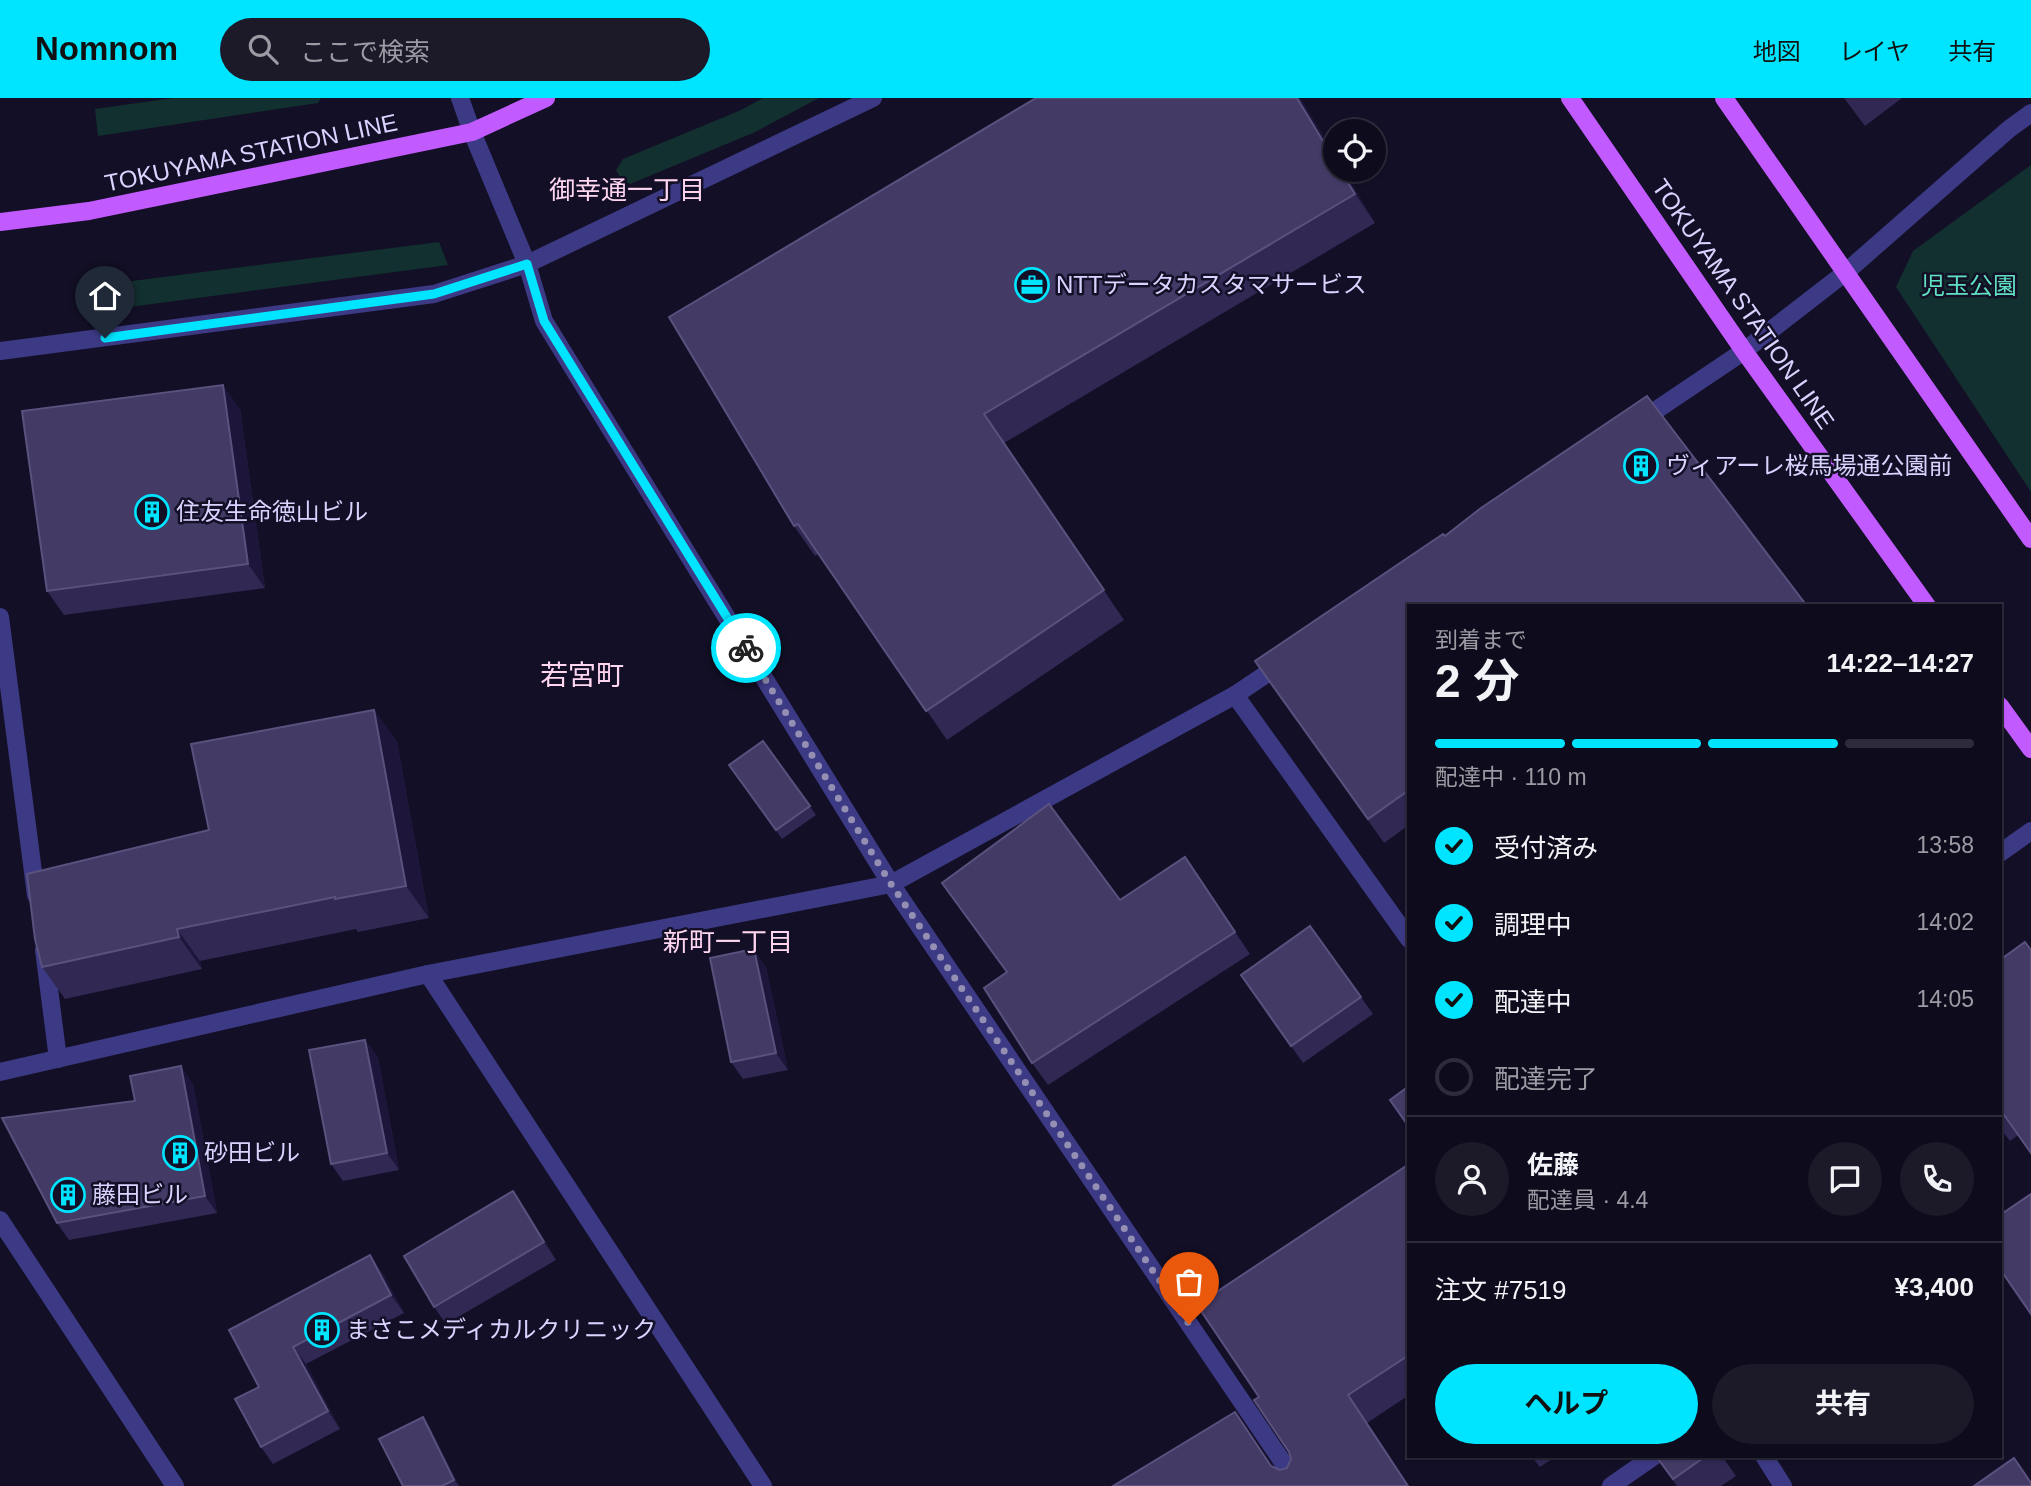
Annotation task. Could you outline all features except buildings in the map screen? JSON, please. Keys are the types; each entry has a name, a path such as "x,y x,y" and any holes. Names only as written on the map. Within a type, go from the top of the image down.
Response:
{"main road":[{"name":"TOKUYAMA STATION LINE","path":"0,222 89,212 472,132 546,98"},
{"name":"TOKUYAMA STATION LINE","path":"1570,98 1744,351 1926,604"},
{"path":"1724,98 2031,539"},
{"path":"2002,709 2031,749"}],"street":[{"path":"460,98 527,264 544,321 891,884 1299,1486"},
{"path":"0,351 434,294 527,264 873,98"},
{"path":"1628,429 1744,351 1846,272 2008,129 2031,113"},
{"path":"0,617 38,907"},
{"path":"0,1072 428,974 891,884 1235,695 1293,656"},
{"path":"1235,695 1407,936"},
{"path":"2002,852 2031,831"},
{"path":"42,935 58,1059"},
{"path":"428,974 764,1486"},
{"path":"0,1220 175,1486"},
{"path":"1611,1486 1651,1458"},
{"path":"1765,1458 1783,1486"}],"green space":[{"path":"173,98 321,98 318,103 98,136 95,109"},
{"path":"763,98 819,98 753,133 630,184 621,179 616,170 623,159 741,110"},
{"name":"児玉公園","path":"2031,165 2031,492 1896,287 1913,251"},
{"path":"439,242 448,265 122,308 116,283"}],"way so far":[{"path":"746,648 891,884 1189,1324"}],"place":[{"name":"NTTデータカスタマサービス","path":"1032,285"},
{"name":"ヴィアーレ桜馬場通公園前","path":"1641,466"},
{"name":"住友生命徳山ビル","path":"152,512"},
{"name":"砂田ビル","path":"180,1153"},
{"name":"藤田ビル","path":"68,1195"},
{"name":"まさこメディカルクリニック","path":"322,1330"}],"district":[{"name":"御幸通一丁目","path":"627,190"},
{"name":"若宮町","path":"582,675"},
{"name":"新町一丁目","path":"728,942"}],"route":[{"path":"105,338 434,294 527,264 544,321 746,648"}]}
